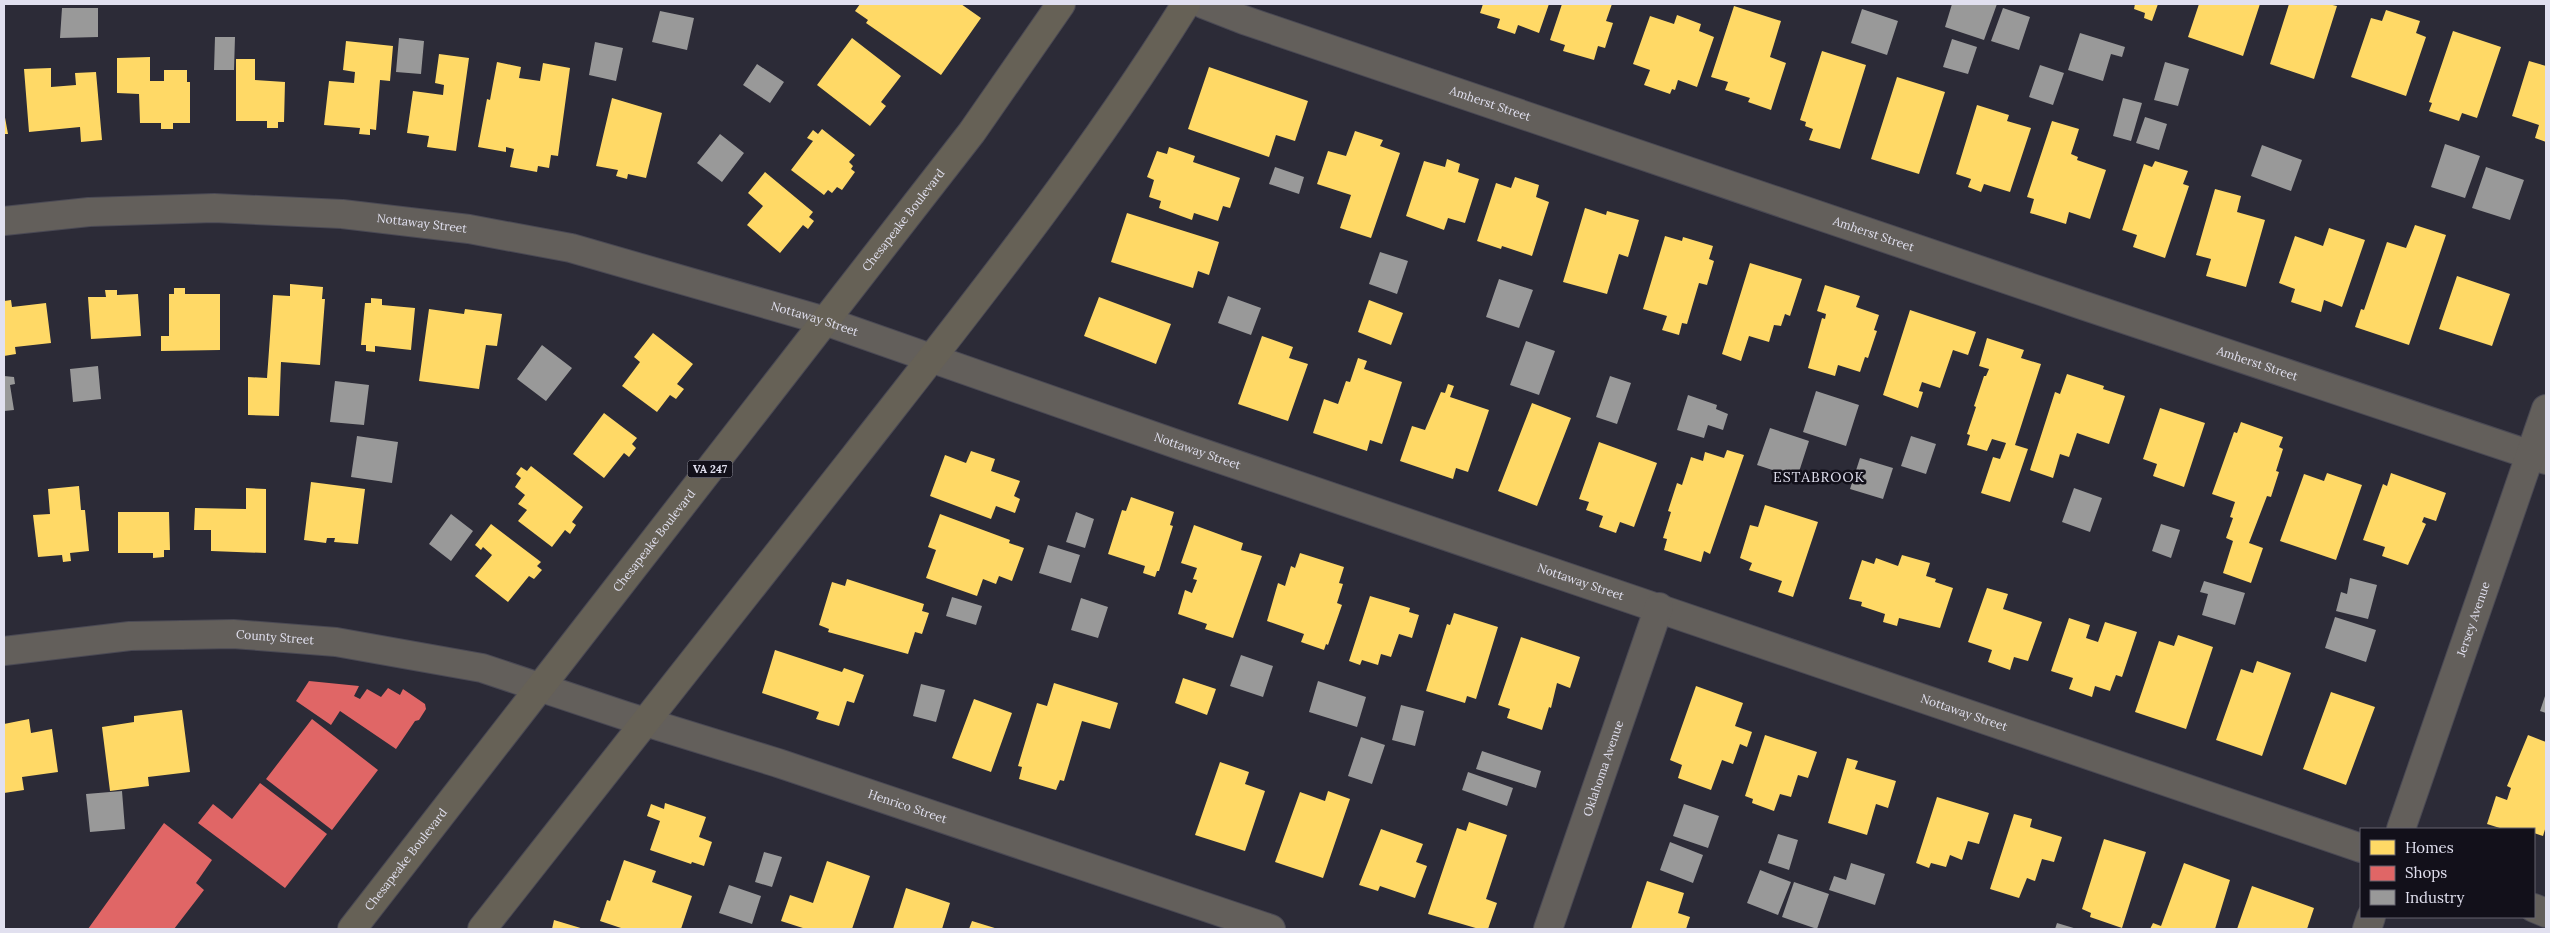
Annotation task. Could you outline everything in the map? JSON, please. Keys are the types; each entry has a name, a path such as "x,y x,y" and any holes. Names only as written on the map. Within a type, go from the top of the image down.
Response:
{"main road":[{"name":"Chesapeake Boulevard","path":"352,929 972,132 1061,4"},
{"path":"482,929 932,358 1061,189 1141,76 1186,4"}],"street":[{"name":"Amherst Street","path":"1203,4 1244,20 2063,299 2538,457"},
{"name":"Nottaway Street","path":"4,221 89,212 214,208 342,214 470,229 571,248 826,321 1182,446 1659,607 2360,848"},
{"name":"Jersey Avenue","path":"2401,828 2538,457 2546,409"},
{"name":"Oklahoma Avenue","path":"1548,929 1659,607"},
{"name":"County Street","path":"4,651 130,636 233,634 336,642 482,668 542,686"},
{"name":"Henrico Street","path":"542,686 778,763 1271,929"}],"building: Homes":[{"path":"860,4 961,4 981,18 941,75 866,23 868,20 855,11"},
{"path":"1483,4 1549,4 1539,33 1518,25 1515,34 1497,28 1500,19 1480,13"},
{"path":"1562,4 1612,4 1606,21 1613,23 1605,48 1598,46 1594,60 1563,51 1565,45 1550,40"},
{"path":"2135,4 2158,4 2152,21 2144,18 2145,13 2134,9"},
{"path":"2199,4 2260,4 2243,56 2188,37"},
{"path":"2289,4 2328,4 2337,6 2314,79 2270,64"},
{"path":"1734,6 1781,21 1770,57 1786,63 1771,110 1748,102 1750,98 1725,90 1728,82 1711,77"},
{"path":"2386,10 2420,21 2416,33 2426,37 2406,96 2351,77 2371,18 2382,21"},
{"path":"1677,15 1701,24 1699,31 1714,37 1697,87 1678,80 1675,90 1672,89 1670,94 1644,85 1650,70 1633,64 1650,16 1674,24"},
{"path":"2453,31 2501,47 2477,118 2462,113 2459,121 2429,111 2432,103 2429,102"},
{"path":"852,38 901,76 881,102 886,106 870,126 817,85"},
{"path":"346,41 393,46 390,81 380,80 376,130 370,129 370,135 359,134 360,128 324,125 329,81 354,83 355,72 343,70"},
{"path":"1822,51 1866,65 1840,149 1809,140 1813,129 1805,126 1806,122 1800,120"},
{"path":"439,54 469,58 456,151 427,147 429,136 407,133 413,91 443,95 444,85 435,83"},
{"path":"150,57 150,81 164,81 164,70 187,70 187,82 190,82 190,123 173,123 173,129 161,129 161,123 140,123 139,94 117,93 117,58"},
{"path":"236,59 255,59 255,80 285,82 284,122 278,122 278,128 267,128 267,121 236,121"},
{"path":"2529,61 2546,66 2546,142 2535,138 2539,125 2512,116"},
{"path":"497,62 521,67 519,78 540,81 543,63 570,68 558,156 551,155 549,168 538,166 537,172 510,167 514,149 506,147 506,152 478,147 487,99 490,100"},
{"path":"1209,67 1308,101 1295,141 1276,135 1269,157 1188,129"},
{"path":"51,68 51,87 76,85 75,73 96,72 102,140 81,142 80,127 29,132 24,69"},
{"path":"1897,77 1945,92 1919,174 1871,159"},
{"path":"612,98 662,113 646,178 628,174 627,179 616,176 618,170 596,166"},
{"path":"1977,105 2009,115 2007,121 2031,128 2010,192 1984,184 1981,192 1968,187 1971,179 1956,174"},
{"path":"4,112 8,134 4,134"},
{"path":"2052,121 2079,129 2071,154 2078,157 2077,160 2106,170 2090,219 2069,212 2066,224 2030,213 2034,199 2027,197"},
{"path":"822,129 855,155 849,162 853,166 851,169 855,172 842,190 837,187 832,193 828,190 824,195 791,170 813,141 807,138 813,130 818,134"},
{"path":"1355,131 1383,140 1380,146 1400,153 1371,238 1340,228 1351,195 1317,184 1328,151 1346,156"},
{"path":"1169,147 1195,156 1193,162 1240,178 1230,208 1223,206 1218,221 1194,213 1192,220 1159,208 1161,201 1149,197 1154,180 1147,177 1157,151 1167,154"},
{"path":"1447,159 1460,164 1458,172 1479,179 1465,223 1448,218 1444,230 1406,216 1424,161 1445,167"},
{"path":"2155,161 2188,171 2183,184 2189,186 2165,258 2133,247 2137,235 2122,230 2144,164 2152,167"},
{"path":"765,172 813,212 809,217 814,221 808,229 803,225 780,253 747,225 763,206 748,193"},
{"path":"1515,177 1539,185 1536,197 1549,202 1532,256 1502,246 1501,249 1477,241 1496,183 1511,188"},
{"path":"2215,189 2241,196 2237,212 2265,220 2246,287 2206,276 2211,259 2196,255"},
{"path":"1585,208 1606,215 1607,211 1639,220 1628,257 1619,254 1607,294 1563,282"},
{"path":"1127,213 1219,242 1209,275 1198,271 1193,288 1111,262"},
{"path":"2415,225 2446,235 2409,345 2355,327 2361,309 2364,310 2387,242 2406,248"},
{"path":"2329,228 2365,240 2342,307 2324,300 2321,312 2291,302 2295,289 2279,283 2295,236 2323,246"},
{"path":"1665,236 1682,241 1683,237 1713,246 1709,259 1714,261 1707,285 1699,283 1687,324 1682,323 1679,335 1662,330 1667,316 1643,309"},
{"path":"1750,263 1802,279 1790,316 1785,314 1781,326 1774,325 1769,342 1749,336 1741,361 1722,354"},
{"path":"2457,276 2510,294 2492,346 2439,329"},
{"path":"290,284 323,287 322,299 325,299 320,365 281,362 279,416 248,415 248,377 267,378 273,295 290,296"},
{"path":"1825,285 1860,296 1856,307 1879,315 1874,330 1877,331 1868,358 1865,357 1860,372 1838,365 1835,376 1808,368 1822,318 1825,319 1826,314 1817,311"},
{"path":"174,288 185,288 185,294 220,294 220,350 161,351 161,336 169,336 169,294 174,294"},
{"path":"105,290 117,290 117,295 138,294 141,336 91,339 88,297 106,297"},
{"path":"1099,297 1171,324 1156,364 1084,336"},
{"path":"371,298 382,299 382,305 415,308 411,350 375,346 375,352 366,351 366,345 361,345 365,303 371,303"},
{"path":"11,300 12,307 46,303 51,343 15,347 16,354 4,356 4,301"},
{"path":"1369,300 1403,313 1391,345 1358,332"},
{"path":"429,309 464,314 465,309 502,314 497,346 486,345 479,389 419,381"},
{"path":"1910,310 1976,332 1968,355 1953,350 1940,388 1922,382 1919,391 1923,392 1918,408 1883,395"},
{"path":"653,333 693,364 677,384 684,389 676,399 670,395 657,412 622,386 640,362 634,357"},
{"path":"1262,336 1293,347 1289,358 1308,364 1288,421 1238,404"},
{"path":"1987,338 2024,350 2021,358 2041,364 2015,445 2028,449 2010,502 1981,493 1993,457 2000,459 2006,443 1992,439 1987,451 1967,445 1970,435 1967,434 1976,407 1974,406 1984,376 1986,376 1989,369 1979,366"},
{"path":"1358,358 1367,361 1364,369 1402,382 1382,444 1370,440 1367,451 1313,433 1324,399 1338,404 1346,381 1350,382"},
{"path":"2067,374 2104,386 2103,389 2125,396 2109,444 2077,433 2069,457 2060,454 2053,478 2030,470 2055,392 2060,394"},
{"path":"1448,384 1454,386 1450,397 1489,410 1468,472 1456,468 1453,479 1400,461 1412,426 1425,430 1441,392 1445,393"},
{"path":"1532,403 1571,418 1537,506 1498,491"},
{"path":"2160,408 2205,423 2184,487 2153,476 2157,464 2143,459"},
{"path":"604,413 637,438 632,444 636,448 629,457 624,453 604,478 573,454"},
{"path":"2241,422 2283,437 2279,447 2283,449 2276,471 2279,472 2271,497 2267,496 2249,543 2263,548 2251,583 2223,573 2233,541 2226,538 2233,518 2230,517 2235,502 2212,494 2234,432 2237,433"},
{"path":"1599,442 1657,463 1634,527 1620,522 1616,533 1599,527 1603,516 1586,510 1589,502 1579,499"},
{"path":"1727,450 1744,455 1710,554 1704,551 1701,562 1664,550 1667,539 1663,538 1671,512 1668,511 1677,483 1682,485 1691,457 1703,461 1705,452 1724,458"},
{"path":"971,451 995,459 991,471 1020,481 1014,496 1020,499 1015,513 996,506 991,519 930,496 945,455 966,463"},
{"path":"531,466 583,507 572,522 576,525 570,534 565,530 552,547 518,521 527,510 518,504 525,495 515,487 521,478 516,474 521,467 527,471"},
{"path":"2327,473 2362,485 2336,560 2280,541 2304,474 2324,481"},
{"path":"2391,473 2446,493 2436,521 2424,517 2422,522 2426,524 2408,565 2382,556 2385,547 2363,540 2383,484 2387,486"},
{"path":"311,482 365,489 358,544 334,542 335,538 327,538 326,543 304,540"},
{"path":"79,486 81,510 85,510 89,551 70,553 71,561 63,562 62,555 38,557 33,515 50,514 48,489"},
{"path":"246,488 266,489 266,553 211,551 211,530 194,530 195,508 246,509"},
{"path":"1131,497 1174,512 1170,525 1173,526 1159,571 1157,571 1155,577 1143,573 1145,566 1108,554 1122,510 1126,511"},
{"path":"1765,505 1818,522 1793,597 1778,592 1782,581 1749,570 1752,563 1740,558 1750,525 1758,527"},
{"path":"118,512 169,512 170,550 164,550 164,557 153,558 153,553 118,553"},
{"path":"940,514 1010,540 1009,543 1024,548 1012,581 999,576 996,584 983,579 977,596 926,578 936,550 928,547"},
{"path":"491,524 541,562 537,566 542,570 534,579 529,576 508,602 475,576 492,555 483,547 481,550 475,545"},
{"path":"1194,525 1243,543 1241,550 1262,556 1233,638 1205,629 1207,624 1178,614 1185,590 1192,593 1197,580 1193,579 1197,568 1181,563"},
{"path":"1300,553 1344,567 1339,583 1343,584 1337,603 1342,605 1328,645 1326,644 1324,650 1301,642 1304,634 1267,621 1278,583 1285,586 1291,566 1295,568"},
{"path":"1902,555 1930,563 1926,576 1936,579 1935,582 1953,588 1940,628 1899,618 1897,626 1883,622 1885,614 1861,606 1862,602 1849,599 1862,560 1874,564 1876,558 1898,566"},
{"path":"847,579 924,604 922,611 929,613 922,634 915,632 908,654 828,632 829,629 819,625 832,582 845,586"},
{"path":"1987,588 2008,594 2003,609 2042,622 2028,661 2014,657 2010,670 1988,662 1992,650 1968,642"},
{"path":"1370,596 1410,608 1409,612 1419,615 1412,638 1399,634 1391,657 1381,654 1378,665 1362,660 1360,665 1349,661"},
{"path":"1454,613 1498,627 1476,699 1467,696 1465,703 1426,691 1447,624 1450,625"},
{"path":"2069,618 2090,625 2086,638 2098,642 2105,622 2137,632 2122,677 2116,675 2110,691 2095,686 2092,697 2069,689 2073,678 2051,671"},
{"path":"2178,635 2213,647 2186,729 2135,712 2159,641 2174,646"},
{"path":"1521,637 1580,657 1570,688 1557,683 1551,708 1549,707 1542,730 1507,718 1510,709 1498,705"},
{"path":"775,650 842,672 844,668 864,675 854,703 847,701 839,726 816,719 819,712 762,693"},
{"path":"2257,661 2291,673 2262,756 2216,740 2241,669 2253,673"},
{"path":"1183,678 1216,689 1207,715 1175,703"},
{"path":"1054,683 1118,703 1110,729 1082,721 1064,781 1060,780 1056,790 1019,779 1022,767 1018,766 1037,703 1047,706"},
{"path":"1696,686 1743,703 1735,726 1752,732 1747,747 1740,744 1733,764 1722,760 1711,790 1678,778 1682,765 1670,760"},
{"path":"2331,692 2375,707 2346,785 2303,769"},
{"path":"974,699 1012,713 991,772 952,758"},
{"path":"182,710 190,772 148,777 149,786 110,791 102,727 134,722 134,716"},
{"path":"29,719 31,733 52,729 58,772 22,777 24,790 4,793 4,724"},
{"path":"1765,735 1817,752 1808,778 1798,775 1791,797 1780,794 1774,811 1752,803 1753,799 1745,796"},
{"path":"2528,735 2546,742 2546,826 2543,836 2535,833 2535,828 2500,828 2487,824 2496,796 2507,800 2511,788 2507,786"},
{"path":"1847,758 1858,761 1855,769 1896,781 1888,808 1876,804 1867,835 1828,823"},
{"path":"1220,762 1249,772 1245,784 1265,791 1245,851 1195,835"},
{"path":"1328,791 1350,799 1323,878 1275,862 1300,792 1325,801"},
{"path":"1937,797 1989,813 1979,844 1968,841 1962,860 1950,855 1946,867 1931,863 1929,868 1916,863"},
{"path":"665,803 706,817 699,837 712,842 704,866 692,862 691,864 650,850 660,821 647,816 651,804 664,809"},
{"path":"2014,814 2032,819 2030,827 2062,837 2054,862 2042,859 2035,881 2027,878 2019,898 1990,889"},
{"path":"1469,822 1507,835 1486,899 1497,903 1488,929 1479,929 1428,914 1457,828 1466,831"},
{"path":"1381,829 1423,844 1416,862 1427,866 1415,898 1380,886 1378,891 1359,885"},
{"path":"2104,839 2146,852 2122,928 2090,917 2091,913 2082,909"},
{"path":"624,860 656,871 652,882 692,896 681,929 624,929 600,921 607,900 610,901"},
{"path":"827,861 870,876 852,929 806,929 781,921 790,895 813,903"},
{"path":"2184,863 2230,880 2215,929 2150,929 2153,923 2161,926"},
{"path":"1647,881 1684,893 1678,913 1690,917 1686,929 1631,929"},
{"path":"2252,886 2314,908 2307,929 2237,929"},
{"path":"906,888 950,903 942,929 893,929"},
{"path":"554,920 584,929 552,929"},
{"path":"972,921 998,929 969,929"}],"building: Shops":[{"path":"309,681 359,686 354,696 360,699 367,689 381,697 388,688 400,695 403,689 425,704 426,709 419,720 415,721 396,749 340,711 331,725 296,701"},
{"path":"312,719 378,770 332,830 266,779"},
{"path":"260,783 327,834 285,888 198,823 213,804 232,819"},
{"path":"164,823 212,860 196,883 204,890 174,929 88,929"}],"building: Industry":[{"path":"1952,4 1997,4 1984,40 1945,27"},
{"path":"62,8 98,8 98,37 60,38"},
{"path":"2003,8 2030,17 2019,50 1991,41"},
{"path":"1862,9 1898,21 1887,55 1851,43"},
{"path":"660,11 694,18 687,50 652,42"},
{"path":"2080,33 2125,47 2122,57 2111,54 2103,81 2068,70"},
{"path":"215,37 235,37 234,70 214,70"},
{"path":"399,38 424,41 421,74 396,72"},
{"path":"1952,39 1977,47 1968,74 1943,67"},
{"path":"595,42 623,48 616,81 589,75"},
{"path":"2165,62 2189,69 2178,106 2154,100"},
{"path":"757,64 784,82 770,103 743,85"},
{"path":"2040,65 2064,73 2053,105 2029,97"},
{"path":"2123,98 2142,103 2131,141 2113,136"},
{"path":"2145,117 2167,124 2159,150 2136,143"},
{"path":"720,134 744,153 722,182 697,163"},
{"path":"2445,144 2480,156 2465,198 2431,187"},
{"path":"2262,145 2302,160 2291,191 2251,176"},
{"path":"1275,167 1304,177 1299,194 1269,184"},
{"path":"2486,167 2524,180 2510,220 2472,208"},
{"path":"1380,252 1408,261 1397,294 1369,284"},
{"path":"1499,279 1533,290 1519,328 1486,317"},
{"path":"1228,296 1261,308 1251,335 1218,323"},
{"path":"1526,341 1555,351 1539,395 1510,385"},
{"path":"542,345 572,368 546,401 517,379"},
{"path":"98,366 101,399 73,402 70,369"},
{"path":"4,376 14,377 15,384 10,385 14,410 4,411"},
{"path":"1610,376 1631,383 1617,424 1596,417"},
{"path":"335,381 369,385 364,425 330,422"},
{"path":"1816,391 1859,405 1846,446 1803,432"},
{"path":"1688,395 1717,405 1716,409 1728,414 1723,430 1708,425 1704,438 1677,430"},
{"path":"1770,428 1809,441 1797,478 1757,465"},
{"path":"357,436 398,442 392,483 351,477"},
{"path":"1911,436 1936,444 1926,474 1901,466"},
{"path":"1860,458 1893,468 1883,499 1850,489"},
{"path":"2074,488 2102,498 2090,532 2062,522"},
{"path":"1076,512 1094,519 1085,548 1066,542"},
{"path":"451,514 473,531 451,561 429,544"},
{"path":"2161,524 2180,530 2171,558 2152,551"},
{"path":"1048,545 1080,555 1071,583 1039,573"},
{"path":"2350,578 2377,585 2368,619 2336,611 2341,592 2347,594"},
{"path":"2204,581 2245,593 2235,625 2202,615 2208,594 2200,592"},
{"path":"952,597 982,606 976,625 946,616"},
{"path":"1081,598 1108,607 1098,638 1071,630"},
{"path":"2335,617 2376,630 2366,662 2325,648"},
{"path":"1241,655 1273,666 1263,697 1230,686"},
{"path":"1318,681 1366,697 1357,727 1309,712"},
{"path":"921,684 945,690 936,722 913,716"},
{"path":"2546,693 2546,713 2540,711"},
{"path":"1401,705 1424,711 1415,746 1392,740"},
{"path":"1361,737 1385,745 1372,784 1348,776"},
{"path":"1482,751 1541,771 1536,788 1476,769"},
{"path":"1468,772 1513,788 1507,806 1462,790"},
{"path":"122,791 125,829 90,832 86,794"},
{"path":"1684,804 1719,816 1708,848 1673,836"},
{"path":"1778,834 1798,840 1789,870 1768,863"},
{"path":"1670,842 1703,855 1693,883 1660,870"},
{"path":"764,852 782,857 772,887 755,882"},
{"path":"1851,863 1885,874 1875,905 1829,890 1834,876 1846,880"},
{"path":"1760,870 1791,882 1778,915 1747,903"},
{"path":"1794,882 1829,894 1817,929 1782,917"},
{"path":"729,885 761,896 752,924 719,913"},
{"path":"2057,923 2077,929 2055,929"}],"district":[{"name":"ESTABROOK","path":"1819,477"}]}
